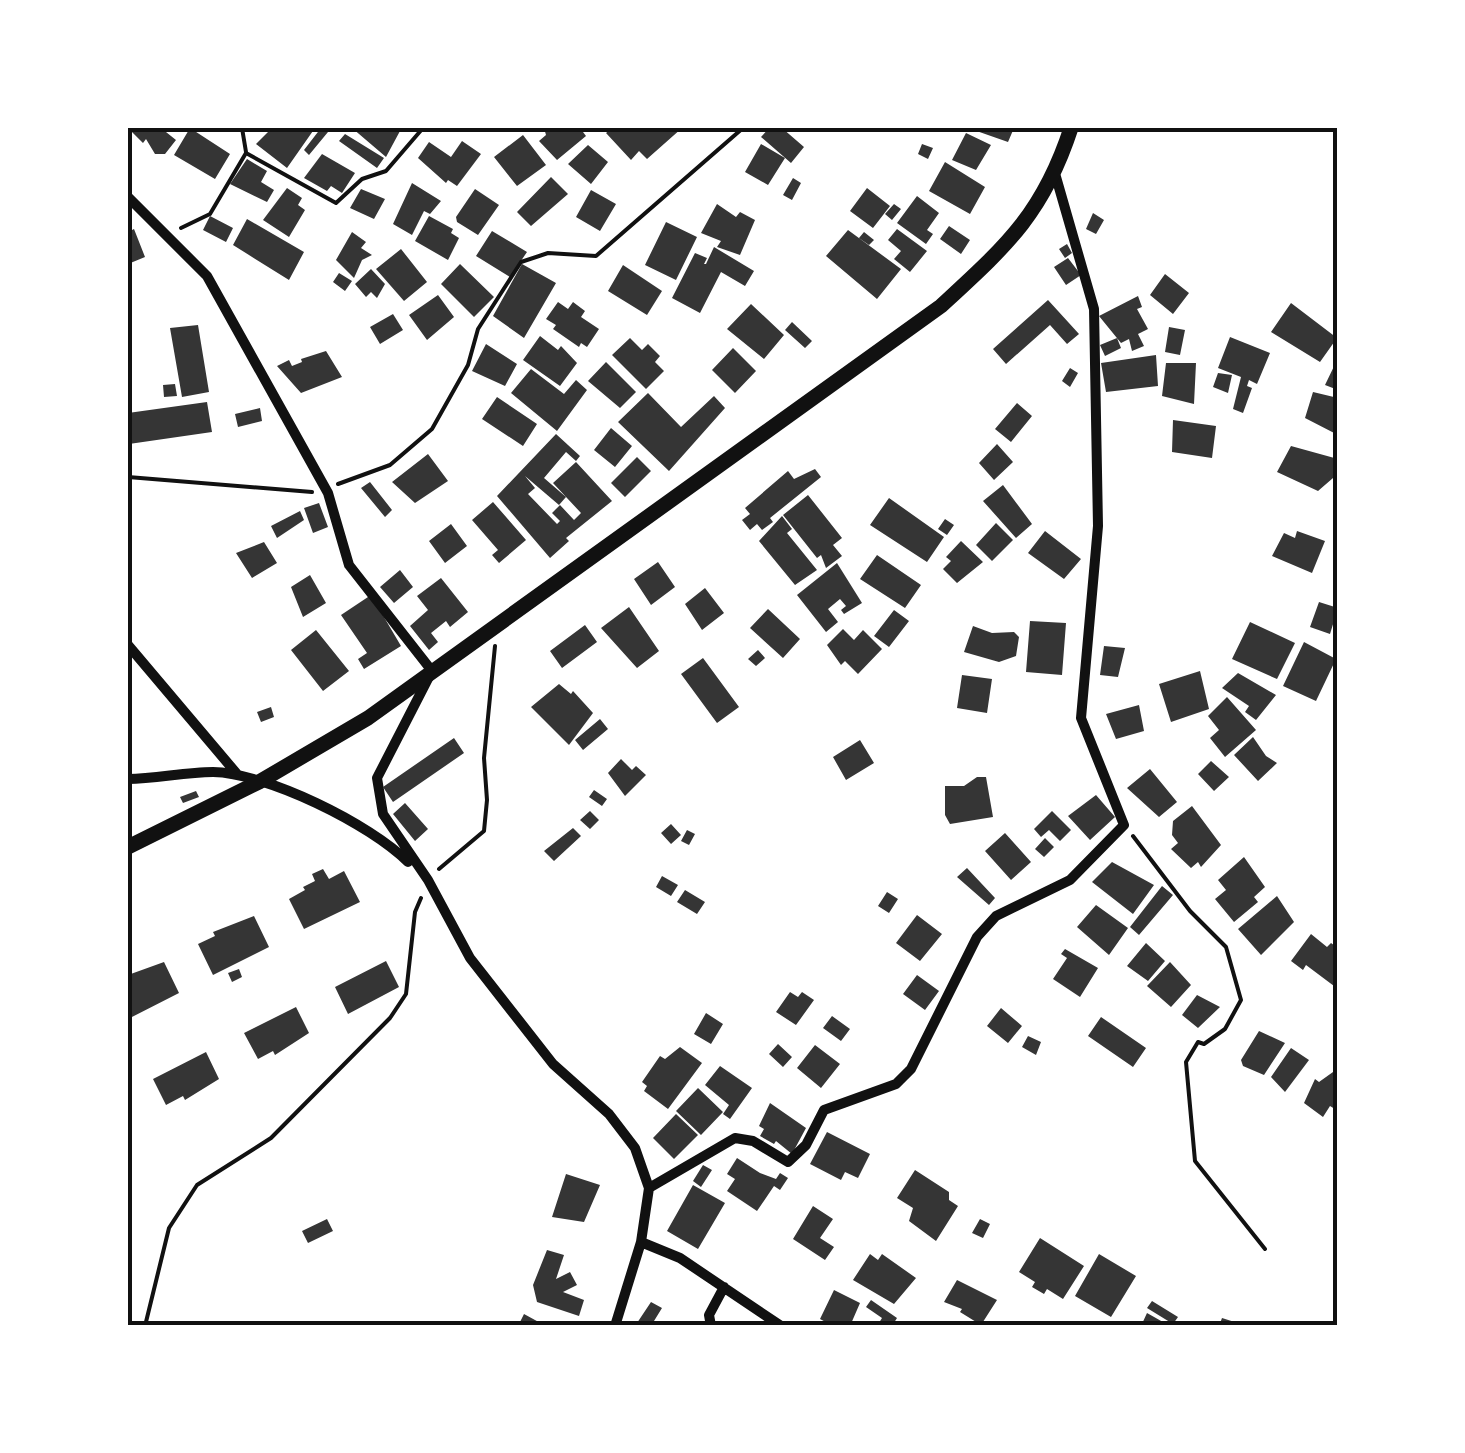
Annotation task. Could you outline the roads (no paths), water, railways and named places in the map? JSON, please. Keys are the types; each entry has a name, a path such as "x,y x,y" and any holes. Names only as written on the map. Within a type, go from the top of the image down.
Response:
{"main road":[{"path":"128,847 259,782 368,718 941,306 1002,250 1036,210 1056,177 1072,128"}],"street":[{"path":"649,1188 735,1138 753,1141 788,1162 806,1144 824,1110 896,1084 911,1069 977,938 996,916 1070,880 1124,825 1081,718 1098,526 1094,309 1056,177"},
{"path":"128,197 208,276 328,493 349,566 432,671 377,778 383,814 394,836 428,880 470,958 553,1064 609,1114 635,1148 649,1188 642,1242 615,1326"},
{"path":"128,645 237,774"},
{"path":"128,780 211,772 237,774 324,806 403,857 428,880"},
{"path":"642,1242 680,1258 781,1326"},
{"path":"711,1326 709,1315 724,1287"}]}
